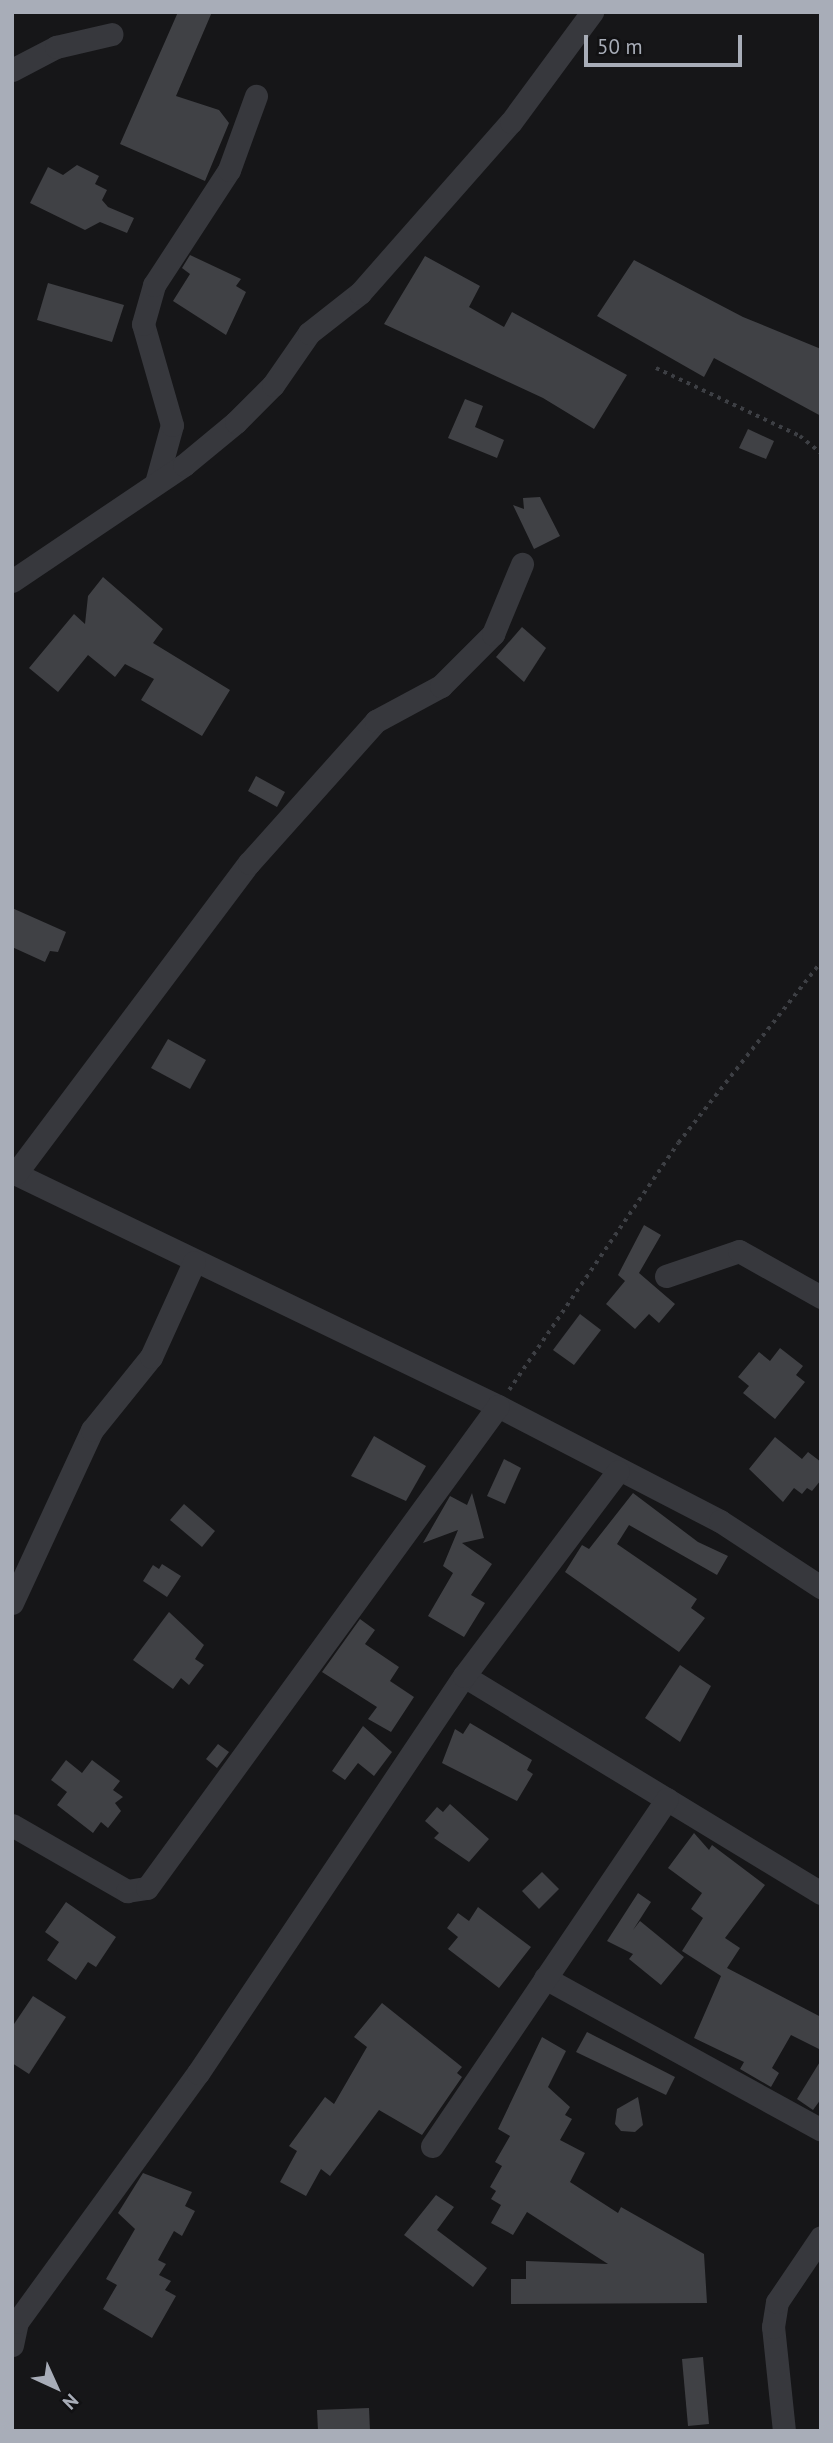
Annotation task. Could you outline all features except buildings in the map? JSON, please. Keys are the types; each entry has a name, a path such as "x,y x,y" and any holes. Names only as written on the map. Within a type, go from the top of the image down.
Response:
{"street":[{"path":"12,581 156,483 236,422 273,385 309,333 360,293 511,122 592,12"},
{"path":"12,69 56,47 112,34"},
{"path":"156,483 172,425 143,324 153,285 229,170 256,96"},
{"path":"523,564 492,634 441,686 376,721 249,863 14,1172 194,1262 498,1406 618,1471 720,1521 821,1587"},
{"path":"666,1276 739,1251 821,1297"},
{"path":"12,1603 92,1430 151,1357 194,1262"},
{"path":"12,1825 127,1891 146,1888 498,1406"},
{"path":"12,2345 17,2322 198,2073 464,1676 618,1471"},
{"path":"464,1676 821,1893"},
{"path":"432,2146 667,1799"},
{"path":"545,1978 821,2130"},
{"path":"784,2431 773,2327 777,2302 821,2237"}],"path":[{"path":"656,368 800,436 821,453"},
{"path":"498,1406 678,1143 821,962"}]}
